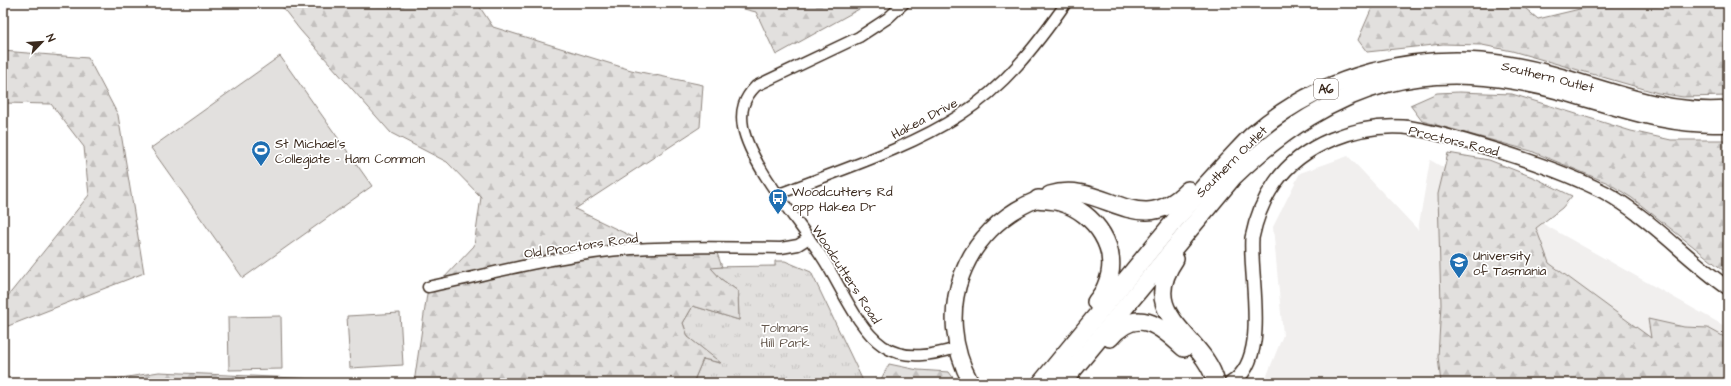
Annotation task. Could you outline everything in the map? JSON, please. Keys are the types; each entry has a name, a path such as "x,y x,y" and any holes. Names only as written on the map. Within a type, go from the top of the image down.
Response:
{"highway":[{"name":"Southern Outlet","path":"1041,383 1187,205 1253,136 1289,109 1334,85 1384,69 1435,62 1470,61 1506,65 1551,74 1655,104 1689,110 1728,110"},
{"name":"Southern Outlet","path":"1062,383 1233,177 1300,122 1348,96 1396,81 1449,75 1486,76 1518,80 1666,120 1702,124 1728,123"},
{"path":"1038,199 1053,194 1082,194 1139,211 1163,209 1178,200 1225,154 1253,136"},
{"path":"1216,383 1214,374 1207,361 1176,325 1167,312 1162,298 1162,284 1165,273 1174,259 1237,182 1274,142"},
{"path":"1031,383 1088,313 1106,288 1110,268 1106,240 1098,227 1087,215 1060,202 1038,199"},
{"path":"1073,383 1119,328 1134,321 1142,320 1160,327 1174,339 1189,353 1212,383"}],"main road":[{"path":"971,383 962,364 957,348 954,329 956,298 963,270 973,250 982,238 1002,219 1025,204 1038,199"}],"street":[{"name":"Woodcutters Road","path":"904,3 888,18 859,38 761,82 747,96 742,113 743,129 750,148 778,194 809,238 863,326 872,337 884,347 904,355 918,356 957,348"},
{"name":"Hakea Drive","path":"778,194 916,140 961,115 994,90 1024,60 1066,3"},
{"name":"Proctors Road","path":"1231,383 1239,378 1249,365 1256,338 1251,252 1252,238 1255,222 1267,195 1281,175 1307,153 1331,140 1366,129 1402,127 1431,132 1511,154 1586,184 1604,192 1631,210 1728,288"},
{"name":"Old Proctors Road","path":"428,287 554,259 614,251 632,249 781,248 798,245 809,238"}],"shaded area":[{"name":"University of Tasmania","path":"1348,156 1418,230 1430,160 1728,328 1728,383 1264,383 1283,335 1273,227 1300,173"}],"green space":[{"path":"279,3 477,3 493,27 631,70 703,85 700,127 575,209 637,239 442,280 474,246 481,197 447,162 391,133 300,30"},
{"path":"720,3 870,3 776,55 756,12"},
{"path":"1374,3 1519,3 1538,19 1588,7 1592,3 1728,3 1728,96 1683,97 1658,93 1512,51 1482,45 1443,44 1367,52 1358,40"},
{"path":"3,51 88,58 118,115 144,273 3,328 3,302 89,195 84,147 51,104 3,103"},
{"name":"St Michael's Collegiate - Ham Common","path":"280,56 372,186 243,278 151,148"},
{"path":"1459,92 1512,94 1631,131 1671,140 1728,140 1728,274 1632,198 1608,183 1531,151 1422,121 1410,105 1437,93"},
{"path":"1448,153 1489,160 1535,178 1572,196 1562,208 1536,228 1549,263 1651,338 1648,319 1684,327 1708,328 1728,339 1728,383 1441,383 1438,357 1441,305 1438,194"},
{"path":"649,249 717,253 722,267 711,268 721,279 738,291 739,320 693,306 683,323 688,337 721,363 703,359 693,383 414,383 428,287 496,272"},
{"name":"Tolmans Hill Park","path":"775,261 785,261 811,272 864,383 693,383 703,359 720,363 688,337 683,323 693,306 739,320 738,291 721,279 710,267 775,266"},
{"path":"400,313 403,365 350,368 347,316"},
{"path":"281,316 282,369 229,370 228,317"},
{"path":"889,364 918,370 949,372 957,383 879,383"},
{"path":"159,372 409,383 90,383"}],"place":[{"name":"St Michael's Collegiate - Ham Common","path":"261,167"},
{"name":"Woodcutters Rd opp Hakea Dr","path":"778,215"},
{"name":"University of Tasmania","path":"1459,279"}]}
